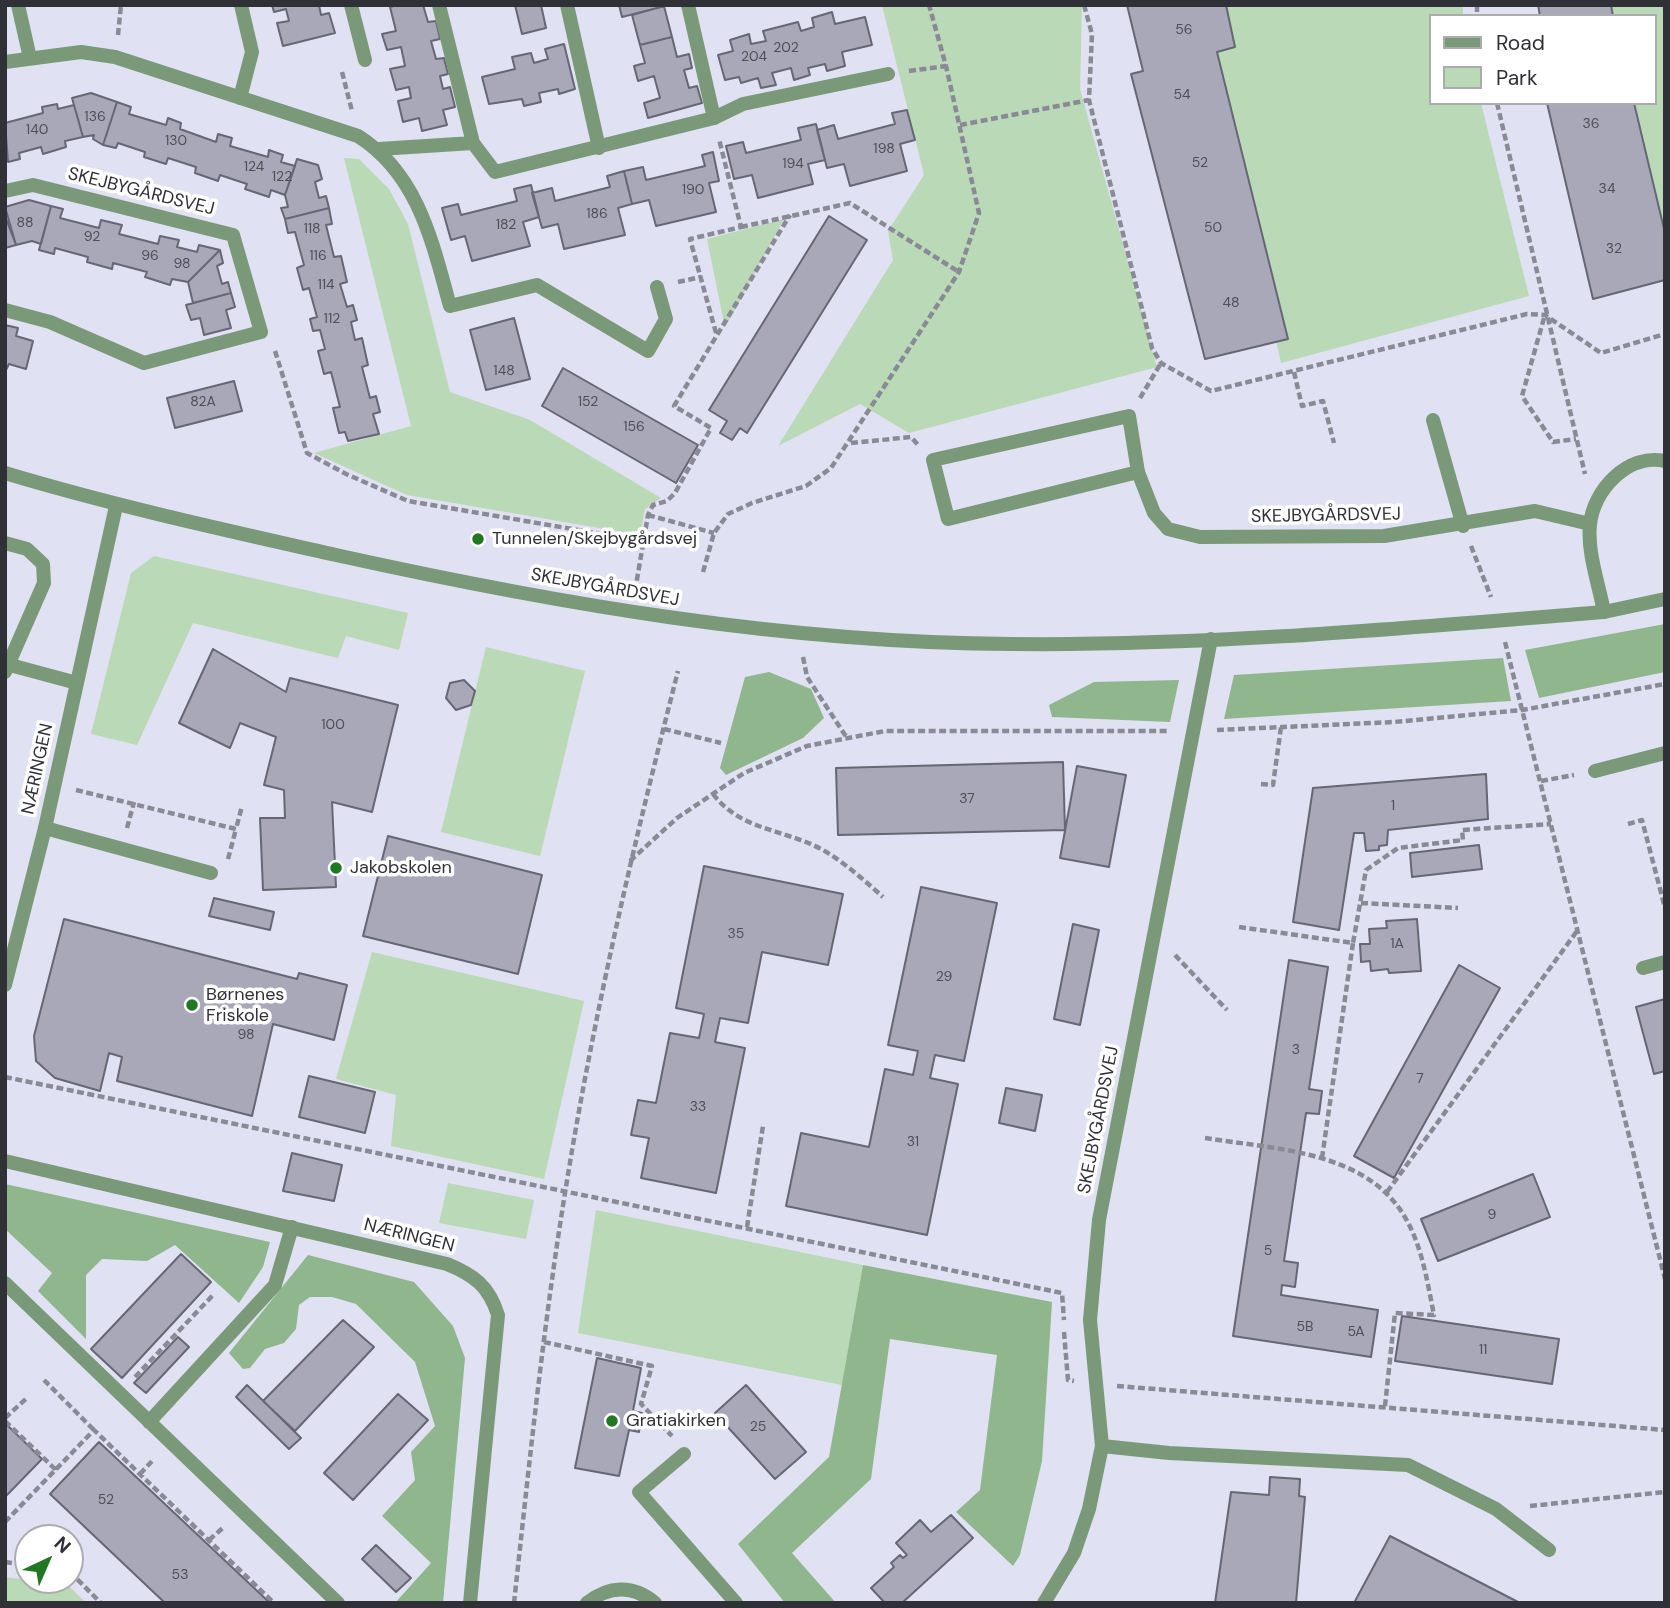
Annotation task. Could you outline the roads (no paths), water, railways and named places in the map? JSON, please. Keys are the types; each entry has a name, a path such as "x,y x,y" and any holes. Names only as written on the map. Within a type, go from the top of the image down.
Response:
{"street":[{"path":"18,5 30,58"},
{"path":"240,99 252,52 241,5"},
{"path":"351,5 365,60"},
{"path":"439,5 473,143 495,172 714,118 743,104 888,74"},
{"path":"568,5 599,148"},
{"path":"688,5 714,118"},
{"path":"5,62 81,52 115,57 358,136 379,149 409,186 428,226 450,306 537,285 648,351 666,319 657,287"},
{"path":"379,149 473,143"},
{"name":"SKEJBYGÅRDSVEJ","path":"5,191 33,185 233,235 261,332 144,363 50,322 5,310"},
{"name":"SKEJBYGÅRDSVEJ","path":"1138,472 948,519 933,460 1129,416 1138,472 1154,513 1168,529 1200,537 1384,536 1463,526 1535,511 1590,524"},
{"path":"1433,420 1463,526"},
{"path":"1604,612 1590,524 1599,500 1615,475 1633,464 1656,459 1665,461"},
{"name":"SKEJBYGÅRDSVEJ","path":"5,473 116,506 469,584 709,625 1011,645 1211,639 1500,620 1604,612 1665,599"},
{"name":"NÆRINGEN","path":"5,985 45,828 116,506"},
{"path":"5,543 27,549 43,564 44,583 7,668 77,683"},
{"name":"SKEJBYGÅRDSVEJ","path":"1044,1603 1074,1553 1089,1509 1102,1446 1090,1320 1100,1220 1191,731 1211,639"},
{"path":"1595,771 1665,752"},
{"path":"45,828 211,873"},
{"path":"1643,968 1665,962"},
{"name":"NÆRINGEN","path":"5,1161 447,1264 473,1274 492,1296 498,1315 470,1603"},
{"path":"149,1422 275,1285 292,1227"},
{"path":"5,1283 338,1603"},
{"path":"1102,1446 1169,1453 1408,1465 1496,1509 1549,1550"},
{"path":"684,1454 639,1492 736,1603"},
{"path":"586,1603 617,1588 639,1592 655,1603"}],"place":[{"name":"Tunnelen/Skejbygårdsvej","path":"478,539"},
{"name":"Jakobskolen","path":"336,868"},
{"name":"Børnenes Friskole","path":"192,1005"},
{"name":"Gratiakirken","path":"612,1421"}]}
